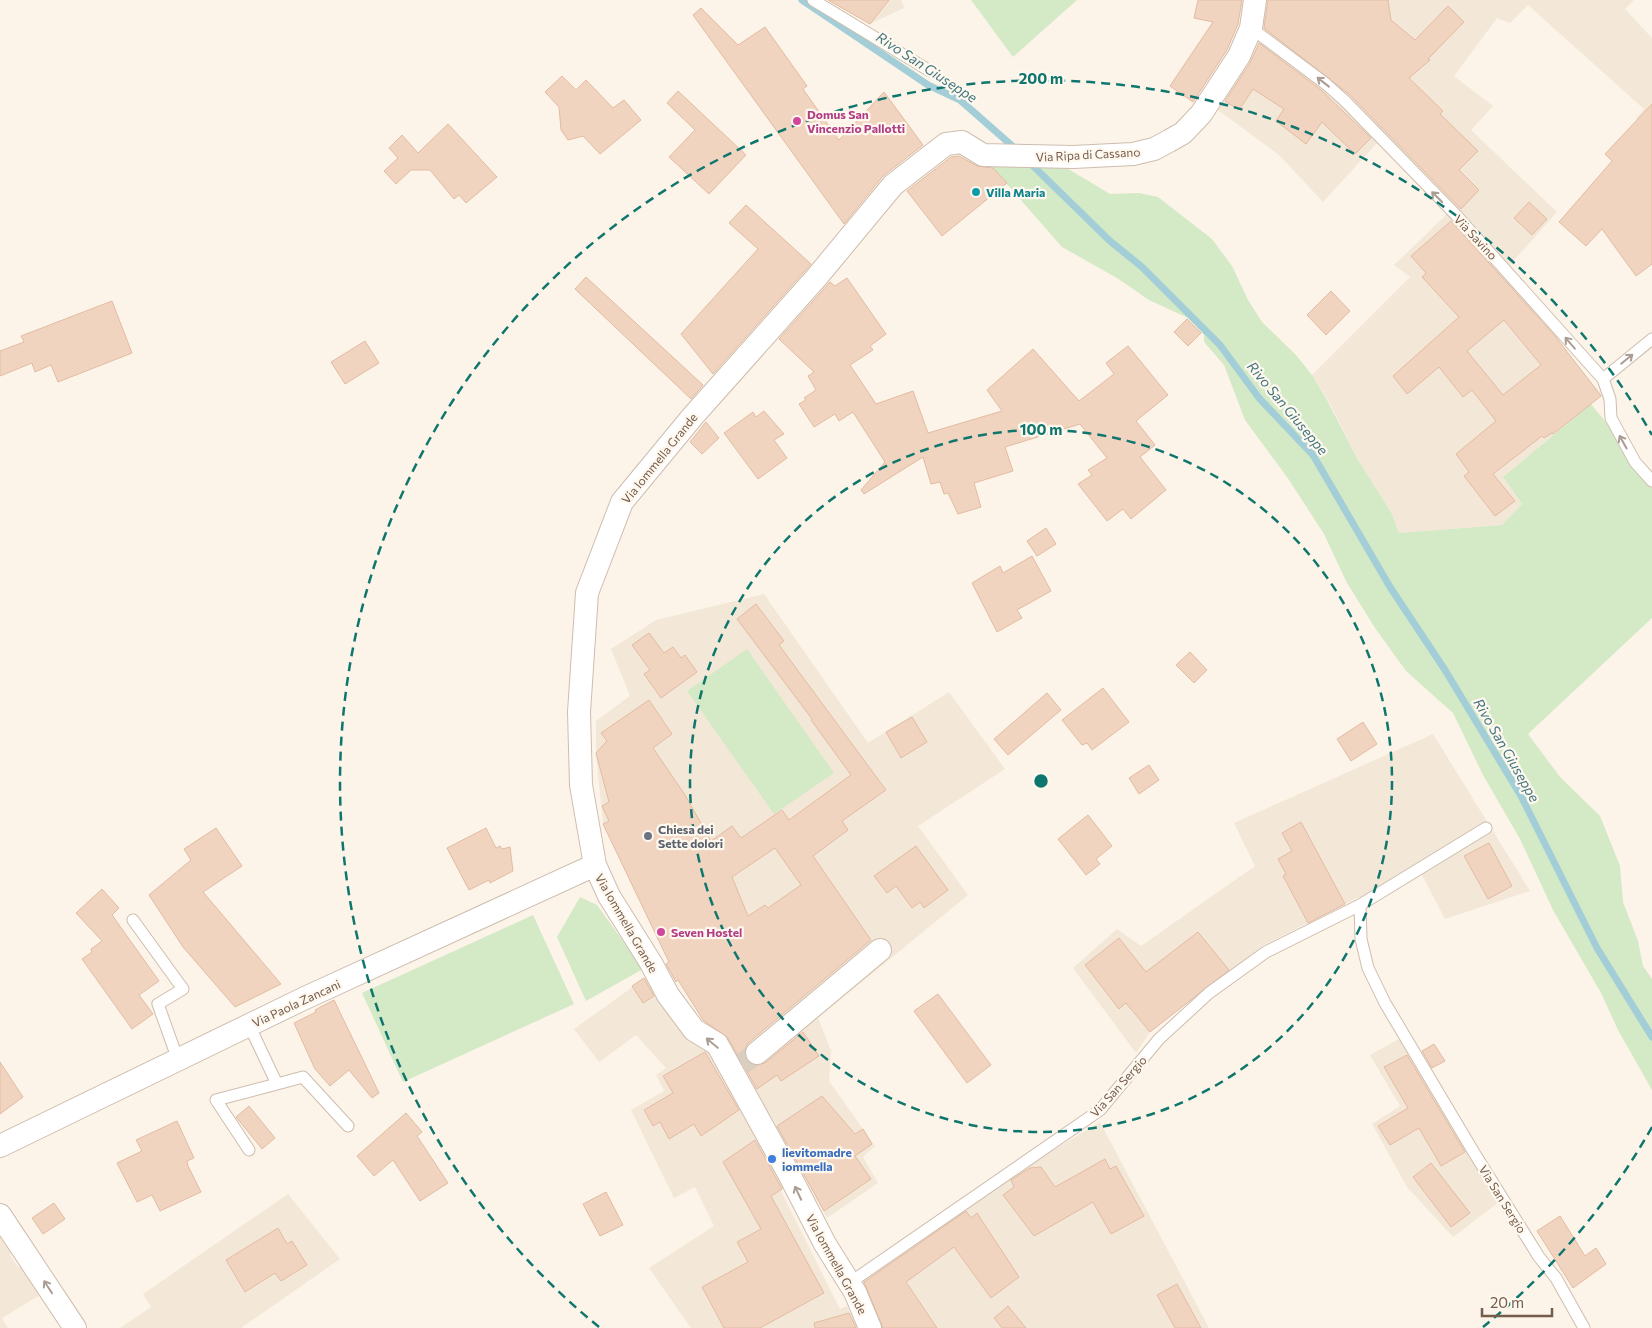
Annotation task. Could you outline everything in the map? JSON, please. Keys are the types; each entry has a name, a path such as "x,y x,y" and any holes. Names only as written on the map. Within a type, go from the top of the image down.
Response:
{"street":[{"name":"Via Ripa di Cassano","path":"984,155 1073,157 1140,152 1154,149 1183,133 1201,114 1234,64 1252,28 1255,0"},
{"name":"Via Iommella Grande","path":"870,1328 863,1309 848,1284 743,1062 694,1030 668,995 651,962 609,896 594,865 581,785 579,712 587,593 622,502 693,416 816,278 893,185 946,144 962,142 984,155"},
{"name":"Via Paola Zancani","path":"0,1146 249,1025 594,865"},
{"path":"743,1062 880,950"},
{"path":"0,1215 75,1328"}],"lane":[{"path":"813,0 930,71"},
{"name":"Via Savino","path":"1252,28 1326,84 1345,101 1456,215 1603,380 1610,399 1611,418 1635,462 1652,481"},
{"path":"1603,380 1652,339"},
{"name":"Via San Sergio","path":"848,1284 1100,1110 1159,1038 1209,993 1266,952 1360,905 1486,828"},
{"name":"Via San Sergio","path":"1360,905 1361,939 1368,968 1385,1004 1539,1257 1556,1278 1584,1328"},
{"path":"134,920 183,989 158,1004 178,1060"},
{"path":"249,1025 277,1084"},
{"path":"249,1150 216,1100 303,1077 348,1126"}],"shaded area":[{"path":"828,0 901,0 904,8 870,24"},
{"path":"1273,0 1634,0 1625,9 1652,38 1652,198 1605,154 1637,120 1636,118 1644,109 1528,5 1510,23 1497,18 1454,76 1493,106 1471,130 1557,212 1509,266 1458,211 1260,29"},
{"path":"1264,41 1323,87 1377,143 1323,202 1279,155 1218,110"},
{"path":"1448,213 1509,281 1602,395 1503,477 1522,504 1502,525 1399,533 1391,512 1358,460 1328,400 1312,375 1410,277 1394,265"},
{"path":"764,594 868,743 949,692 1005,769 918,826 968,895 818,1018 831,1051 829,1081 875,1146 863,1157 878,1183 827,1218 777,1126 720,1033 705,1023 675,974 603,824 596,753 596,721 630,696 611,649 656,620"},
{"path":"1433,734 1530,891 1445,919 1422,875 1366,908 1359,897 1264,945 1150,1032 1136,1053 1073,968 1117,929 1141,946 1255,866 1234,823"},
{"path":"648,976 710,1049 791,1184 781,1191 840,1309 847,1306 850,1313 858,1310 863,1328 691,1328 649,1268 714,1226 695,1187 674,1198 631,1110 664,1091 656,1075 666,1068 636,1035 599,1062 574,1029"},
{"path":"1401,1038 1499,1202 1453,1237 1407,1187 1372,1124 1400,1106 1370,1055"},
{"path":"1100,1122 1209,1328 880,1328 862,1280 1010,1176"},
{"path":"288,1194 340,1259 241,1328 120,1328 151,1307 143,1294"},
{"path":"0,1223 14,1245 10,1255 17,1266 29,1269 45,1292 2,1318 8,1328 0,1328"}],"green space":[{"path":"971,0 1077,0 1013,57"},
{"path":"991,166 1065,167 1110,194 1139,193 1158,197 1212,239 1232,266 1248,300 1262,322 1296,355 1312,375 1358,460 1391,512 1399,533 1502,525 1522,504 1503,477 1591,404 1605,421 1631,465 1652,488 1652,618 1528,734 1560,777 1600,816 1620,866 1623,902 1638,941 1643,966 1652,979 1652,1090 1618,1030 1601,993 1553,910 1520,839 1483,775 1453,713 1406,671 1375,628 1347,583 1324,534 1287,477 1245,420 1224,365 1204,342 1204,335 1188,318 1149,300 1117,278 1062,247"},
{"path":"747,649 834,773 774,814 687,691"},
{"path":"580,897 597,905 643,969 586,1001 557,937"},
{"path":"533,915 574,1004 403,1082 362,993"}],"building":[{"path":"828,0 889,0 870,24"},
{"path":"1198,0 1242,0 1238,24 1227,50 1193,102 1170,86 1213,22 1194,18"},
{"path":"1268,0 1388,0 1391,20 1415,40 1448,6 1464,22 1428,59 1430,60 1409,78 1443,111 1440,114 1478,151 1459,170 1479,190 1461,209 1350,95 1264,28"},
{"name":"Domus San Vincenzio Pallotti","path":"701,8 738,45 765,27 807,86 803,89 839,140 884,92 923,145 883,176 844,224 693,15"},
{"path":"1259,43 1321,90 1371,138 1355,154 1322,122 1306,144 1276,121 1284,109 1253,89 1239,110 1225,101 1250,63"},
{"path":"562,76 576,90 586,80 613,108 624,100 641,120 600,154 583,136 568,140 561,130 559,107 545,92"},
{"path":"678,91 746,155 709,194 669,157 695,130 667,103"},
{"path":"1652,104 1652,264 1636,276 1602,229 1586,246 1559,222 1612,161 1605,154"},
{"path":"448,124 497,177 466,203 459,195 454,199 430,170 411,170 396,184 384,171 398,158 389,148 402,135 418,153"},
{"name":"Villa Maria","path":"959,156 977,166 993,168 1007,183 942,236 907,191 951,157"},
{"path":"1529,202 1547,219 1532,235 1514,218"},
{"path":"746,205 811,264 713,374 681,334 758,249 729,223"},
{"path":"1451,221 1555,336 1601,396 1553,434 1544,438 1542,436 1493,474 1515,501 1495,516 1464,476 1469,472 1456,454 1496,421 1472,390 1463,397 1439,367 1407,394 1393,376 1459,317 1422,277 1426,273 1411,256","holes":["1504,320 1541,365 1503,395 1467,351"]},
{"path":"586,277 703,385 691,399 575,289"},
{"path":"847,278 886,334 870,346 873,350 850,365 876,404 913,391 928,433 1002,411 987,390 1033,349 1079,401 1114,374 1106,363 1128,346 1168,395 1136,421 1155,445 1140,457 1166,490 1131,519 1123,509 1107,521 1078,484 1092,475 1088,470 1107,458 1080,424 1005,447 1013,471 974,483 981,507 958,514 948,493 944,494 940,482 931,484 923,457 864,494 861,490 885,462 853,412 839,421 835,414 814,427 799,404 816,390 808,376 814,372 779,339 830,282 835,286"},
{"path":"1331,291 1350,311 1326,335 1307,315"},
{"path":"112,301 132,353 58,382 51,365 35,372 32,363 0,376 0,351 24,342 21,336"},
{"path":"1187,319 1201,333 1188,346 1174,332"},
{"path":"365,341 379,363 345,384 331,362"},
{"path":"764,411 784,434 774,440 787,458 758,479 724,433 753,412 756,417"},
{"path":"706,422 719,438 702,454 690,442"},
{"path":"1046,528 1056,544 1037,556 1027,541"},
{"path":"1032,556 1051,591 1017,610 1022,618 997,632 972,583 1000,566 1003,573"},
{"path":"756,604 784,641 779,645 886,790 842,821 848,830 813,856 871,940 748,1043 744,1056 747,1062 753,1065 765,1063 803,1032 819,1056 781,1081 777,1075 757,1089 728,1038 703,1020 678,980 676,982 666,964 669,962 603,824 609,821 602,806 609,802 596,753 607,741 601,733 649,700 672,734 653,748 685,795 711,841 732,826 741,838 782,810 789,820 851,775 812,719 737,619","holes":["775,848 801,885 768,908 765,905 748,916 732,877"]},
{"path":"649,633 664,653 673,647 681,658 685,655 697,672 661,698 644,674 650,670 632,645"},
{"path":"1190,652 1207,670 1194,683 1176,665"},
{"path":"1103,688 1129,722 1092,750 1087,743 1082,745 1062,720"},
{"path":"1047,693 1061,710 1008,755 994,739"},
{"path":"912,717 927,742 901,758 886,732"},
{"path":"1363,722 1377,744 1351,761 1337,739"},
{"path":"1149,765 1159,780 1139,794 1129,778"},
{"path":"1088,815 1112,846 1096,859 1100,864 1086,875 1058,839"},
{"path":"1301,822 1345,904 1308,923 1283,876 1286,874 1278,859 1292,851 1282,833"},
{"path":"216,828 242,866 203,892 281,984 235,1007 183,947 149,895 191,860 184,849"},
{"path":"486,828 496,848 500,846 502,849 510,847 513,871 490,883 489,880 469,890 447,848"},
{"path":"1489,843 1512,886 1488,899 1464,856"},
{"path":"916,846 948,890 924,908 920,902 912,908 896,886 887,893 874,876"},
{"path":"102,889 119,908 112,915 159,981 139,995 153,1014 132,1029 82,959 102,941 76,913"},
{"path":"1198,932 1229,970 1150,1032 1126,1003 1119,1009 1085,965 1119,938 1146,972"},
{"path":"644,978 654,996 643,1003 632,986"},
{"path":"938,994 991,1065 967,1083 914,1011"},
{"path":"334,1000 379,1093 372,1098 349,1070 330,1086 315,1069 294,1023"},
{"path":"1434,1044 1445,1061 1432,1068 1422,1051"},
{"path":"705,1052 739,1110 701,1136 694,1124 669,1139 660,1122 653,1126 644,1110 673,1093 663,1076"},
{"path":"1407,1055 1465,1152 1441,1166 1419,1128 1390,1145 1378,1126 1408,1108 1384,1067"},
{"path":"0,1062 23,1097 0,1114"},
{"path":"822,1096 855,1134 863,1129 872,1144 855,1156 871,1179 824,1211 777,1126"},
{"path":"249,1106 275,1138 262,1149 236,1117"},
{"path":"406,1113 422,1132 417,1136 448,1183 420,1201 393,1160 374,1176 357,1156"},
{"path":"177,1121 194,1158 187,1161 188,1166 201,1192 160,1211 152,1195 137,1202 117,1163 142,1151 136,1140"},
{"path":"755,1140 782,1189 771,1196 824,1293 760,1328 724,1328 702,1287 748,1262 737,1242 761,1229 723,1162"},
{"path":"1105,1159 1110,1169 1116,1166 1144,1216 1111,1234 1093,1202 1034,1236 1003,1195 1014,1187 1011,1180 1030,1168 1041,1167 1055,1187"},
{"path":"1431,1163 1470,1213 1451,1227 1413,1177"},
{"path":"606,1192 623,1225 600,1236 583,1204"},
{"path":"54,1203 65,1219 43,1234 32,1218"},
{"path":"966,1211 971,1218 977,1213 1019,1277 991,1298 954,1247 906,1282 937,1328 883,1328 864,1282"},
{"path":"1560,1216 1585,1256 1596,1248 1606,1264 1573,1288 1537,1231"},
{"path":"278,1228 287,1244 292,1241 307,1265 281,1281 275,1273 245,1292 226,1260"},
{"path":"1177,1284 1201,1328 1175,1328 1157,1295"},
{"path":"1008,1306 1026,1328 1002,1328 994,1318"},
{"path":"849,1313 856,1328 815,1328 814,1323"}],"waterway":[{"name":"Rivo San Giuseppe","path":"802,0 928,85 960,100 1017,150"},
{"name":"Rivo San Giuseppe","path":"1028,161 1110,241 1142,267 1220,345 1259,398 1313,455 1390,587 1445,670 1521,796 1597,948 1652,1037"}],"tunnel":[{"path":"742,1064 757,1053"}],"place":[{"name":"Domus San Vincenzio Pallotti","path":"797,121"},
{"name":"Villa Maria","path":"976,192"},
{"name":"Chiesa dei Sette dolori","path":"648,836"},
{"name":"Seven Hostel","path":"661,932"},
{"name":"lievitomadre iommella","path":"772,1159"}]}
